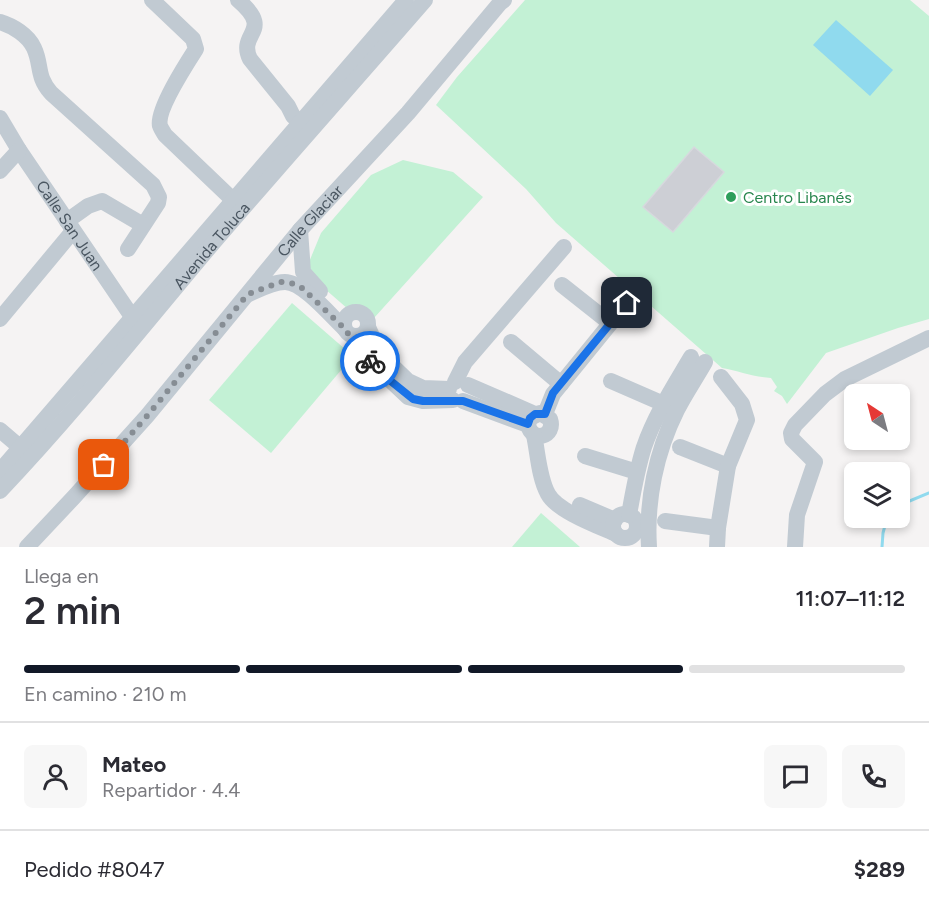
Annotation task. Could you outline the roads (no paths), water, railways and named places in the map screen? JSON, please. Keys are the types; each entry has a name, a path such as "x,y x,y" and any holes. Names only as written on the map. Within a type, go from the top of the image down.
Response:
{"street":[{"path":"152,0 193,39 196,45 196,49 170,93 160,120 160,127 165,135 233,200"},
{"path":"238,0 255,18 255,25 247,46 250,59 288,105 293,116 309,123"},
{"name":"Avenida Toluca","path":"0,471 184,278 406,0"},
{"name":"Avenida Toluca","path":"0,491 32,457 233,200 424,0"},
{"name":"Calle Glaciar","path":"27,547 147,416 300,230 408,113 502,1"},
{"path":"0,22 22,33 34,48 43,84 51,93 153,185 159,197 158,203 128,249"},
{"name":"Calle San Juan","path":"0,118 19,150 137,325"},
{"path":"0,171 19,150"},
{"path":"0,319 70,226 88,206 102,201 143,225"},
{"path":"300,230 302,269 305,276 408,381 423,388 457,391 538,425"},
{"path":"457,391 465,362 564,247"},
{"path":"248,294 281,282 291,283 301,287 354,327"},
{"path":"562,285 610,323"},
{"path":"627,303 561,384 548,402 538,425 553,483 556,490 566,500 625,534 637,472 645,445 698,359"},
{"path":"795,547 797,515 815,462 792,439 791,433 795,425 825,394 845,379 929,338"},
{"path":"512,342 561,384"},
{"path":"717,547 728,466 747,420 742,404 721,377"},
{"path":"611,381 670,407"},
{"path":"649,547 649,512 654,477 666,435 670,407"},
{"path":"0,430 21,448"},
{"path":"680,447 728,466"},
{"path":"585,456 637,472"},
{"path":"665,521 718,528"}],"water":[{"path":"836,20 893,70 870,96 813,45"}],"waterway":[{"path":"910,501 929,493"},
{"path":"882,547 884,528"}],"place":[{"name":"Centro Libanés","path":"731,197"}]}
